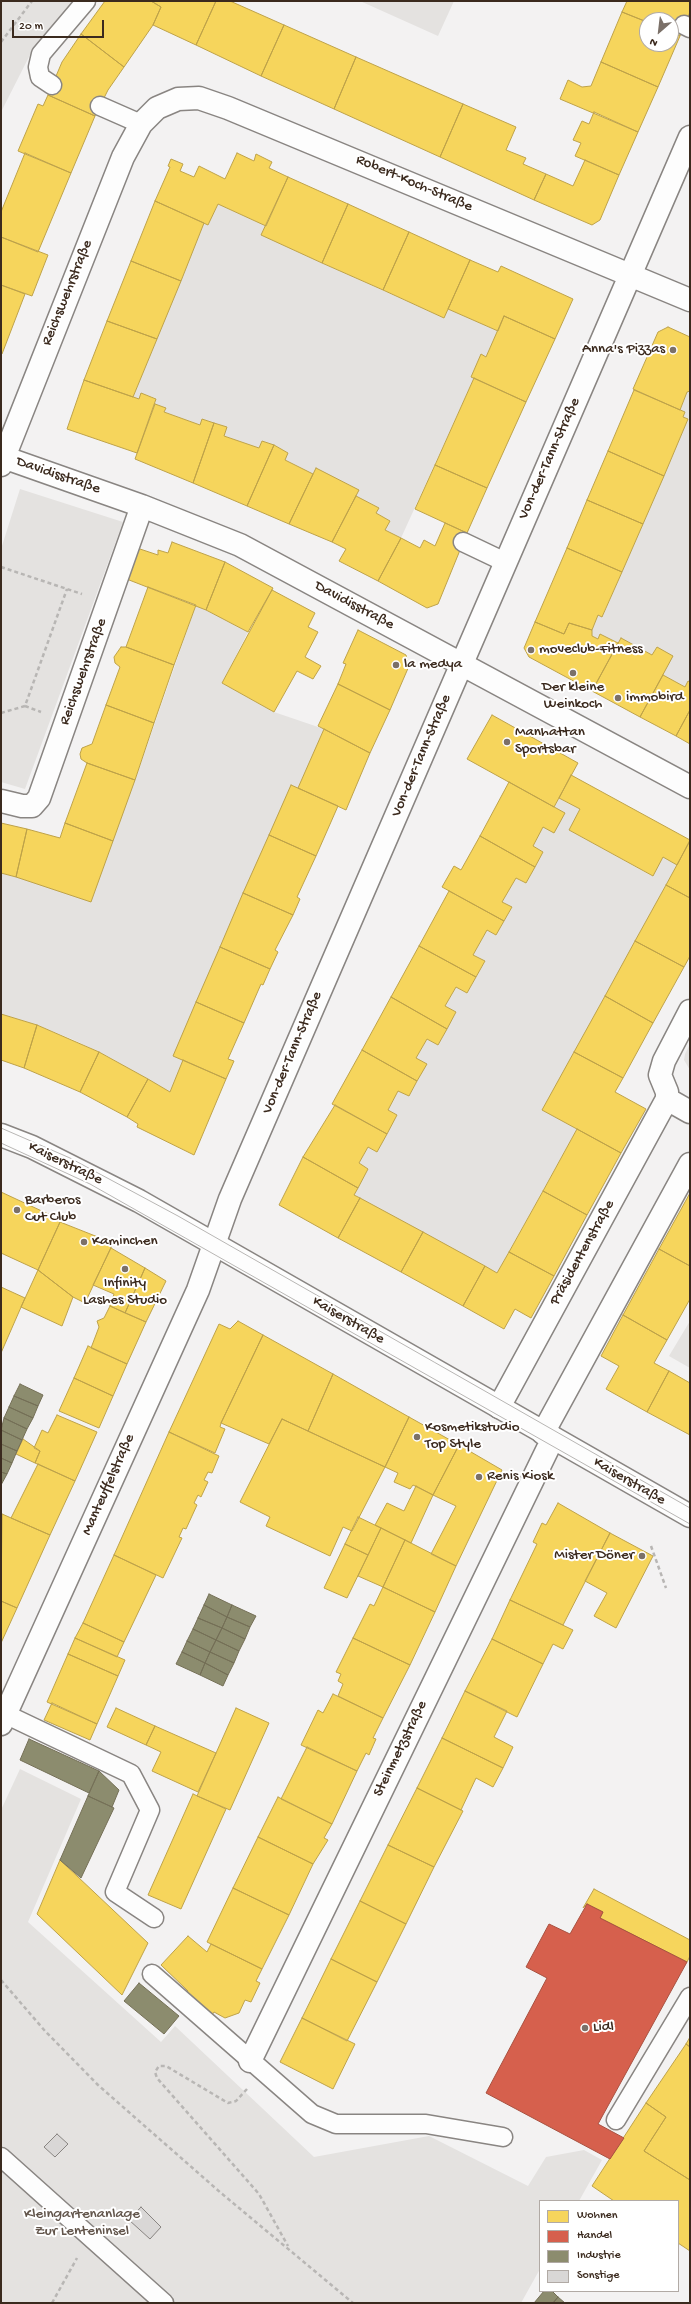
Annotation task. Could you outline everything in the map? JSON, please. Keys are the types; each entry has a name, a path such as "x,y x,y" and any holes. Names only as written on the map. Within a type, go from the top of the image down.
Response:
{"street":[{"name":"Robert-Koch-Straße","path":"141,124 157,108 178,99 199,98 314,143 690,300"},
{"name":"Reichswehrstraße","path":"2,461 123,157 141,124"},
{"name":"Von-der-Tann-Straße","path":"214,1244 233,1192 690,137"},
{"name":"Davidisstraße","path":"2,461 142,506 240,545 690,787"},
{"name":"Reichswehrstraße","path":"1,801 22,806 32,806 39,798 109,604 142,506"},
{"path":"690,1011 664,1061 660,1075 667,1092 667,1099 690,1112"},
{"name":"Präsidentenstraße","path":"499,1407 667,1099"},
{"name":"Kaiserstraße","path":"1,1135 32,1147 139,1201 690,1516"},
{"path":"548,1435 690,1164"},
{"name":"Manteuffelstraße","path":"3,1719 198,1290 214,1244"},
{"name":"Steinmetzstraße","path":"250,2061 548,1435"}],"lane":[{"path":"52,85 40,77 38,67 41,54 86,1"},
{"path":"100,106 141,124"},
{"path":"463,542 506,562"},
{"path":"3,1719 131,1774 150,1810 115,1892 154,1918"},
{"path":"152,1974 312,2114 336,2124 426,2124 503,2137"},
{"path":"616,2120 690,1997"},
{"path":"1,2157 164,2303"}],"path":[{"path":"1,42 32,1"},
{"path":"1,567 109,604"},
{"path":"1,713 25,706 67,589"},
{"path":"651,1546 666,1588"},
{"path":"1,1980 45,2031 98,2085 221,2193 353,2303"},
{"path":"241,2095 236,2101 228,2103 166,2066 159,2066 155,2072 157,2078 259,2194 289,2249"},
{"path":"52,2303 79,2253"}],"green space":[{"path":"1,1 75,1 35,45 1,112"},
{"path":"360,1 454,1 438,36"},
{"path":"218,204 266,226 262,235 322,263 444,318 448,309 498,331 486,357 481,355 471,377 474,378 401,538 385,530 390,521 376,513 379,508 285,460 288,453 274,445 262,441 259,448 224,436 227,427 202,419 200,425 164,412 166,408 155,404 156,398 142,394 139,399 133,397 204,223 208,225"},
{"path":"690,391 690,682 688,681 685,687 663,675 657,647 652,655 621,638 618,643 600,634 598,639 592,636 592,630 598,615 603,616 688,419 683,417 685,412 680,410 687,392"},
{"path":"20,489 123,522 25,789 1,782 1,549"},
{"path":"196,605 248,632 222,683 274,712 324,729 170,1092 109,1057 74,1040 37,1025 1,1014 1,873 16,877 135,780"},
{"path":"559,798 580,809 569,830 652,876 663,857 677,865 543,1110 577,1129 497,1273 354,1195 368,1169 359,1163 368,1147 377,1152 397,1115 388,1110 398,1091 409,1096 426,1064 416,1058 427,1039 438,1045 456,1012 445,1006 456,987 467,993 485,962 473,955 487,930 496,935 512,908 502,902 516,878 526,883 543,852 533,846 543,827 564,813 554,807"},
{"path":"690,1044 690,1070 684,1060"},
{"path":"690,1321 690,1368 669,1356"},
{"name":"Kleingartenanlage Zur Lenteninsel","path":"20,1769 81,1799 28,1922 161,2042 175,2026 314,2157 429,2136 528,2186 546,2157 584,2150 602,2160 580,2200 539,2200 539,2271 521,2303 1,2303 1,1810"}],"building: Wohnen":[{"path":"105,1 151,1 161,7 153,25 124,67 81,34"},
{"path":"151,1 216,1 196,45 153,25 161,7"},
{"path":"216,1 230,1 284,25 261,76 196,45"},
{"path":"627,1 690,1 690,12 680,36 679,12 639,12 639,19 622,12"},
{"path":"622,12 639,19 639,52 673,52 658,87 601,62"},
{"path":"284,25 356,57 334,109 261,76"},
{"path":"81,34 124,67 108,90 95,116 48,95 62,62"},
{"path":"356,57 463,104 440,157 334,109"},
{"path":"601,62 658,87 638,132 560,99 568,80 582,87 591,86"},
{"path":"48,95 95,116 71,173 18,151 38,104 43,106"},
{"path":"463,104 516,127 506,150 526,158 523,164 546,174 534,200 440,157"},
{"path":"594,112 638,132 619,175 575,156 581,143 573,140 582,121 589,124"},
{"path":"25,153 71,173 38,252 1,237 1,212"},
{"path":"237,153 254,161 256,154 272,162 269,168 288,177 266,226 218,204 208,225 155,201 170,167 168,166 171,159 183,164 180,171 194,177 199,166 225,179"},
{"path":"585,160 619,175 600,220 592,225 534,200 546,174 573,186"},
{"path":"288,177 348,204 322,263 261,235"},
{"path":"155,201 204,223 181,281 131,261"},
{"path":"348,204 409,232 383,290 322,263"},
{"path":"409,232 470,260 444,318 383,290"},
{"path":"1,237 48,255 32,296 1,285"},
{"path":"470,260 498,272 501,266 573,299 555,339 504,316 498,331 448,309"},
{"path":"131,261 181,281 157,339 107,321"},
{"path":"1,285 25,294 2,354 1,353"},
{"path":"504,316 555,339 526,402 471,377 481,354 486,357"},
{"path":"107,321 157,339 133,397 84,380"},
{"path":"668,327 690,337 690,391 687,392 680,410 633,389 658,332"},
{"path":"474,378 526,402 487,488 435,465"},
{"path":"84,380 139,399 141,393 156,399 137,453 67,429"},
{"path":"634,390 685,412 683,417 688,419 664,476 608,451"},
{"path":"155,404 166,408 164,412 200,425 202,419 214,423 193,483 135,459"},
{"path":"214,423 227,427 224,436 259,448 262,441 274,445 247,506 193,483"},
{"path":"274,445 288,453 285,460 313,474 289,524 247,506"},
{"path":"608,451 664,476 643,524 587,500"},
{"path":"435,465 487,488 467,533 415,509"},
{"path":"316,468 359,490 332,542 289,524"},
{"path":"356,496 379,508 376,513 390,521 385,530 401,538 378,581 339,561 346,549 332,542"},
{"path":"587,500 643,524 622,572 567,548"},
{"path":"445,523 467,533 438,604 427,608 378,581 401,538 420,548 424,540 435,546"},
{"path":"172,542 225,562 206,610 124,578 134,547 158,555 158,550 168,553"},
{"path":"567,548 622,572 602,617 598,615 592,630 569,623 564,634 535,622"},
{"path":"225,562 273,588 248,632 206,610"},
{"path":"148,587 196,605 174,665 126,647"},
{"path":"272,590 315,613 308,627 318,632 305,657 321,666 313,679 297,671 274,712 222,683"},
{"path":"535,622 564,634 569,623 592,630 592,636 598,639 600,634 618,643 592,691 529,657 524,648"},
{"path":"358,630 406,655 409,666 390,710 338,684 346,664 343,663"},
{"path":"621,638 652,655 657,647 673,656 640,717 592,691"},
{"path":"121,647 126,647 174,665 154,723 106,705 120,667 115,663 114,657"},
{"path":"663,675 685,687 688,681 690,682 690,710 676,736 640,717"},
{"path":"338,684 390,710 370,753 318,726"},
{"path":"106,705 154,723 135,780 87,763 81,759 80,754 82,748 92,744"},
{"path":"690,710 690,744 676,736"},
{"path":"492,715 578,763 554,807 467,759"},
{"path":"324,729 370,753 346,810 298,788"},
{"path":"87,763 135,780 113,841 65,823"},
{"path":"571,775 690,840 677,865 663,857 653,876 569,830 580,809 559,798"},
{"path":"509,782 565,813 554,833 543,827 533,846 543,852 535,867 480,836"},
{"path":"291,785 338,806 316,856 269,835"},
{"path":"1,823 27,829 16,877 1,873"},
{"path":"65,823 113,841 91,902 16,877 27,829 60,838"},
{"path":"269,835 316,856 297,897 300,899 293,915 243,893"},
{"path":"480,836 535,867 526,883 516,878 502,902 512,907 504,921 442,887 454,866 461,870"},
{"path":"690,841 690,898 666,885"},
{"path":"666,885 690,898 690,956 684,967 635,941"},
{"path":"449,891 504,921 496,935 487,930 473,955 485,961 476,977 419,946"},
{"path":"243,893 293,915 275,950 278,952 270,969 220,947"},
{"path":"635,941 684,967 653,1023 605,996"},
{"path":"419,946 476,977 467,993 456,987 445,1006 456,1012 447,1029 391,997"},
{"path":"220,947 270,969 263,985 261,984 244,1023 196,1002"},
{"path":"605,996 653,1023 623,1078 574,1052"},
{"path":"391,997 447,1029 438,1045 427,1039 416,1058 427,1064 417,1081 362,1050"},
{"path":"196,1002 244,1023 228,1059 234,1061 226,1079 173,1056"},
{"path":"1,1014 37,1025 24,1068 1,1060"},
{"path":"37,1025 99,1052 80,1092 24,1068"},
{"path":"362,1050 417,1081 409,1096 398,1091 388,1110 397,1115 387,1134 332,1104"},
{"path":"99,1052 148,1079 127,1117 80,1092"},
{"path":"574,1052 623,1078 615,1092 646,1109 621,1153 542,1110"},
{"path":"183,1060 226,1079 194,1155 137,1127 138,1124 127,1117 148,1079 170,1092"},
{"path":"335,1105 387,1134 377,1152 368,1147 359,1163 368,1169 358,1188 303,1157"},
{"path":"577,1129 621,1153 587,1215 543,1191"},
{"path":"303,1157 358,1188 354,1195 360,1198 338,1238 279,1205"},
{"path":"543,1191 587,1215 554,1276 509,1252"},
{"path":"1,1192 61,1220 38,1270 1,1253"},
{"path":"690,1193 690,1266 659,1249"},
{"path":"360,1198 423,1232 401,1272 338,1238"},
{"path":"60,1222 113,1243 85,1303 73,1297 38,1270"},
{"path":"423,1232 485,1266 463,1306 401,1272"},
{"path":"111,1248 145,1268 125,1313 110,1306 114,1294 93,1285"},
{"path":"659,1249 690,1266 690,1299 667,1340 623,1315"},
{"path":"509,1252 554,1276 531,1318 515,1309 504,1329 463,1306 485,1266 497,1273"},
{"path":"145,1268 166,1281 146,1322 125,1313"},
{"path":"38,1270 73,1297 62,1326 21,1307"},
{"path":"1,1287 25,1298 1,1353"},
{"path":"110,1306 146,1322 127,1364 91,1348 99,1327 97,1321 104,1318"},
{"path":"623,1315 667,1340 654,1363 669,1371 647,1412 606,1389 619,1366 601,1356"},
{"path":"238,1321 263,1335 221,1423 220,1427 225,1429 215,1453 169,1432 219,1324 230,1329"},
{"path":"263,1335 333,1374 308,1431 282,1419 269,1444 221,1423"},
{"path":"88,1346 127,1364 113,1396 74,1378"},
{"path":"669,1371 690,1383 690,1435 647,1412"},
{"path":"333,1374 409,1417 385,1467 308,1431"},
{"path":"74,1378 113,1396 99,1428 59,1411"},
{"path":"57,1415 97,1432 75,1481 35,1463 40,1451 34,1448 42,1430 48,1433"},
{"path":"409,1417 459,1445 433,1495 413,1485 410,1489 394,1482 398,1473 385,1467"},
{"path":"282,1419 385,1467 352,1531 343,1527 330,1556 266,1526 270,1517 240,1502"},
{"path":"169,1432 219,1456 212,1473 208,1472 204,1480 208,1482 201,1497 198,1495 194,1503 197,1505 186,1529 183,1528 179,1537 182,1538 163,1578 114,1555"},
{"path":"23,1439 40,1451 35,1463 16,1454"},
{"path":"459,1445 502,1470 456,1566 431,1554 456,1506 433,1495"},
{"path":"38,1464 75,1481 50,1535 11,1518"},
{"path":"416,1486 433,1495 411,1543 375,1525 387,1503 404,1511"},
{"path":"558,1503 610,1533 563,1625 510,1600 537,1544 533,1542 542,1523 546,1525"},
{"path":"2,1514 50,1535 17,1608 1,1601"},
{"path":"358,1517 381,1528 368,1555 345,1544"},
{"path":"381,1528 405,1540 383,1587 358,1576"},
{"path":"610,1533 653,1556 616,1628 594,1616 607,1593 585,1581"},
{"path":"405,1540 456,1566 435,1612 383,1587"},
{"path":"345,1544 368,1555 347,1598 324,1588"},
{"path":"114,1555 156,1575 124,1642 83,1623"},
{"path":"383,1587 435,1612 410,1665 353,1638 370,1604 374,1606"},
{"path":"510,1600 573,1630 563,1649 553,1644 543,1664 492,1639"},
{"path":"1,1601 17,1608 1,1643"},
{"path":"83,1623 124,1642 117,1657 75,1638"},
{"path":"75,1638 125,1660 118,1676 68,1654"},
{"path":"353,1638 410,1665 383,1718 338,1696 343,1684 338,1681 341,1674 336,1672"},
{"path":"492,1639 543,1664 517,1717 465,1691"},
{"path":"68,1654 118,1676 97,1724 47,1702"},
{"path":"465,1691 507,1711 494,1737 513,1747 503,1768 442,1738"},
{"path":"333,1694 383,1718 373,1738 376,1739 369,1755 366,1753 357,1771 301,1745 318,1710 323,1713"},
{"path":"52,1703 97,1724 90,1740 44,1720"},
{"path":"116,1708 155,1726 146,1745 107,1727"},
{"path":"236,1708 269,1723 230,1810 197,1796"},
{"path":"155,1726 216,1753 198,1792 152,1771 161,1752 146,1745"},
{"path":"442,1738 503,1768 493,1787 476,1778 461,1810 417,1788"},
{"path":"307,1747 357,1771 332,1824 281,1799"},
{"path":"417,1788 463,1811 434,1867 388,1845"},
{"path":"193,1794 226,1809 181,1909 148,1895"},
{"path":"278,1797 332,1824 324,1838 328,1840 313,1864 258,1837"},
{"path":"258,1837 313,1864 289,1915 233,1888"},
{"path":"388,1845 434,1867 406,1924 360,1901"},
{"path":"60,1860 148,1943 122,1995 37,1914"},
{"path":"233,1888 289,1915 262,1969 207,1942"},
{"path":"594,1889 690,1940 690,1956 687,1962 600,1918 603,1912 587,1904 583,1908"},
{"path":"360,1901 406,1924 377,1982 331,1959"},
{"path":"188,1936 207,1952 211,1944 262,1969 256,1981 260,1983 251,2002 245,2000 239,2013 225,2018 214,2012 212,2015 186,1994 188,1991 161,1965"},
{"path":"331,1959 377,1982 347,2041 302,2018"},
{"path":"302,2018 355,2044 333,2089 280,2062"},
{"path":"690,2037 690,2047 686,2044"},
{"path":"686,2044 690,2047 690,2180 644,2151 666,2117 646,2103"},
{"path":"646,2103 666,2117 644,2151 690,2180 690,2251 679,2244 679,2200 613,2200 592,2186"}],"building: Handel":[{"name":"Lidl","path":"587,1904 603,1912 600,1918 687,1962 598,2124 624,2138 610,2159 486,2093 547,1978 526,1967 549,1924 570,1934"}],"building: Industrie":[{"path":"20,1384 43,1395 38,1406 14,1396"},
{"path":"14,1396 38,1406 33,1418 9,1407"},
{"path":"9,1407 33,1418 27,1429 4,1418"},
{"path":"4,1418 27,1429 22,1440 1,1430"},
{"path":"1,1430 22,1440 17,1451 1,1444"},
{"path":"1,1444 17,1451 12,1463 1,1458"},
{"path":"1,1458 12,1463 7,1474 1,1472"},
{"path":"1,1472 7,1474 1,1485"},
{"path":"209,1594 232,1605 227,1617 204,1605"},
{"path":"204,1605 227,1617 222,1628 198,1618"},
{"path":"232,1605 256,1616 250,1627 227,1617"},
{"path":"227,1617 250,1627 245,1639 222,1628"},
{"path":"198,1618 222,1628 216,1640 193,1629"},
{"path":"222,1628 245,1639 239,1651 216,1640"},
{"path":"193,1629 216,1640 210,1652 187,1641"},
{"path":"216,1640 239,1651 234,1663 210,1652"},
{"path":"187,1641 210,1652 205,1663 182,1652"},
{"path":"182,1652 205,1663 200,1675 176,1664"},
{"path":"210,1652 234,1663 228,1675 205,1663"},
{"path":"205,1663 228,1675 223,1686 200,1675"},
{"path":"29,1739 99,1771 89,1793 20,1760"},
{"path":"99,1771 119,1790 112,1807 88,1796"},
{"path":"88,1796 114,1808 81,1878 60,1860"},
{"path":"139,1983 179,2016 164,2034 124,2001"},
{"path":"543,2292 553,2292 558,2297 553,2303 534,2303"},
{"path":"558,2297 565,2303 553,2303"}],"building: Sonstige":[{"path":"57,2134 68,2144 55,2157 44,2147"},
{"path":"141,2207 161,2227 150,2239 129,2220"}],"tram line":[{"path":"1,1128 70,1158 178,1216 690,1508"},
{"path":"1,1143 90,1184 690,1524"}],"place":[{"name":"Anna's Pizzas","path":"673,350"},
{"name":"moveclub-Fitness","path":"531,650"},
{"name":"la medya","path":"396,665"},
{"name":"Der kleine Weinkoch","path":"573,673"},
{"name":"immobird","path":"618,698"},
{"name":"Manhattan Sportsbar","path":"507,742"},
{"name":"Barberos Cut Club","path":"17,1210"},
{"name":"Kaminchen","path":"84,1242"},
{"name":"Infinity Lashes Studio","path":"125,1269"},
{"name":"Kosmetikstudio Top Style","path":"417,1437"},
{"name":"Renis Kiosk","path":"479,1477"},
{"name":"Mister Döner","path":"642,1556"},
{"name":"Lidl","path":"585,2028"}]}
